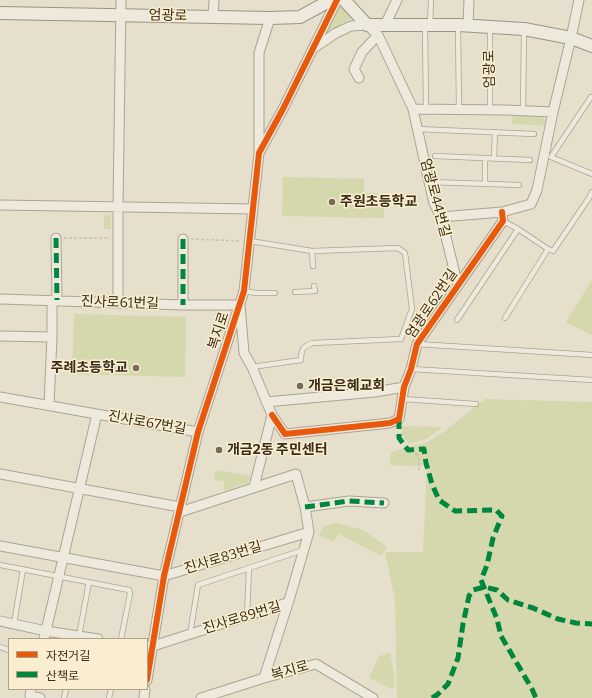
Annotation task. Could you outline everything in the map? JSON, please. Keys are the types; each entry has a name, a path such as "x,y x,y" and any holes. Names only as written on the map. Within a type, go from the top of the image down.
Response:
{"main road":[{"name":"엄광로","path":"0,13 270,18 300,17 330,0"},
{"path":"344,0 367,25 381,30 427,26 524,29 571,38 592,46"}],"street":[{"path":"118,303 121,0"},
{"path":"213,17 214,0"},
{"name":"복지로","path":"148,668 150,646 164,576 198,432 244,291 259,153 283,109 337,0"},
{"path":"360,78 354,69 362,52 381,30 397,0"},
{"path":"463,26 469,0"},
{"path":"441,217 502,216 531,204 537,190 553,112 579,0"},
{"path":"259,153 259,54 270,18"},
{"path":"313,49 336,32 351,26 367,25"},
{"name":"엄광로44번길","path":"381,30 413,110 428,182 434,203 441,217 458,286"},
{"path":"413,110 553,112"},
{"path":"0,205 253,209"},
{"name":"엄광로62번길","path":"272,415 285,434 390,423 399,419 404,387 411,369 417,344 458,286 502,216"},
{"path":"49,405 56,238"},
{"path":"183,239 183,305"},
{"name":"진사로61번길","path":"0,299 183,305 240,305"},
{"path":"240,305 244,353 252,367 272,415 254,487"},
{"path":"0,336 52,337"},
{"path":"266,402 375,392 404,387"},
{"name":"진사로67번길","path":"0,397 198,432"},
{"name":"진사로67번길","path":"63,558 97,414"},
{"path":"0,474 180,509 296,474 305,506 309,532 287,603"},
{"path":"305,506 349,502 384,503"},
{"name":"진사로83번길","path":"0,546 164,576 309,532"},
{"path":"45,635 63,558"},
{"name":"진사로89번길","path":"150,646 287,603"},
{"name":"진사로89번길","path":"264,678 287,603"},
{"path":"0,621 14,624 45,635 92,638"},
{"name":"복지로","path":"201,698 264,678 316,664 373,698"},
{"path":"30,692 40,698"}],"lane":[{"path":"426,110 427,26 431,0"},
{"path":"459,110 463,26"},
{"name":"엄광로","path":"486,110 490,27"},
{"path":"523,111 524,29"},
{"path":"592,98 591,97 551,157 592,174"},
{"path":"418,129 534,134"},
{"path":"494,158 495,132"},
{"path":"435,156 530,160"},
{"path":"484,158 484,184"},
{"path":"428,182 520,185"},
{"path":"502,216 518,229 548,249 554,251 591,199 592,192"},
{"path":"457,320 518,229"},
{"path":"250,241 312,251 398,248 404,253 412,309 401,339 307,344 301,353 301,360 252,367"},
{"path":"505,318 548,249"},
{"path":"312,251 313,266"},
{"path":"295,292 315,291 314,286"},
{"path":"244,291 256,293 275,293"},
{"path":"417,344 592,355"},
{"path":"411,369 592,380"},
{"path":"403,399 476,404"},
{"path":"190,634 198,585 303,550"},
{"path":"0,565 129,590 130,594 122,638"},
{"path":"247,616 249,568"},
{"path":"14,624 23,569"},
{"path":"79,636 89,582"}],"path":[{"path":"56,238 118,238"},
{"path":"183,239 250,241"},
{"path":"413,449 419,458 419,471"}],"green space":[{"path":"339,6 354,16 319,39"},
{"path":"513,114 542,116 548,126 512,124"},
{"path":"283,177 364,179 364,193 385,194 384,218 282,216"},
{"path":"104,215 111,215 111,229 104,229"},
{"path":"592,280 592,335 566,322"},
{"path":"74,314 186,317 185,377 72,374"},
{"path":"485,399 592,402 592,698 397,698 395,600 385,552 423,552 427,466 390,465 391,452 428,442 442,433"},
{"path":"402,426 442,428 426,439 409,444 401,434"},
{"path":"216,470 251,476 248,483 224,491 224,481 214,480"},
{"path":"337,523 363,530 387,547 381,556 339,534 333,542 319,535 324,526"},
{"path":"390,653 395,679 393,690 369,678 379,656"}],"marked path":[{"path":"56,238 57,300"},
{"path":"183,239 183,305"},
{"path":"399,419 399,438 408,450 424,449 432,484 439,500 455,511 496,510 502,516 493,538 487,565 481,580 497,619 501,636 536,698"},
{"path":"305,507 349,501 384,503"},
{"path":"432,698 448,684 458,658 469,596 473,590 484,587 497,590 508,600 533,608 558,619 576,623 592,624"}],"cycle path":[{"path":"148,674 164,576 198,432 244,291 259,153 283,109 337,0"},
{"path":"272,415 285,434 390,423 399,419 404,387 411,369 417,344 503,221 502,212"}],"place":[{"name":"주원초등학교","path":"332,202"},
{"name":"주례초등학교","path":"136,368"},
{"name":"개금은혜교회","path":"300,386"},
{"name":"개금2동 주민센터","path":"219,450"}]}
